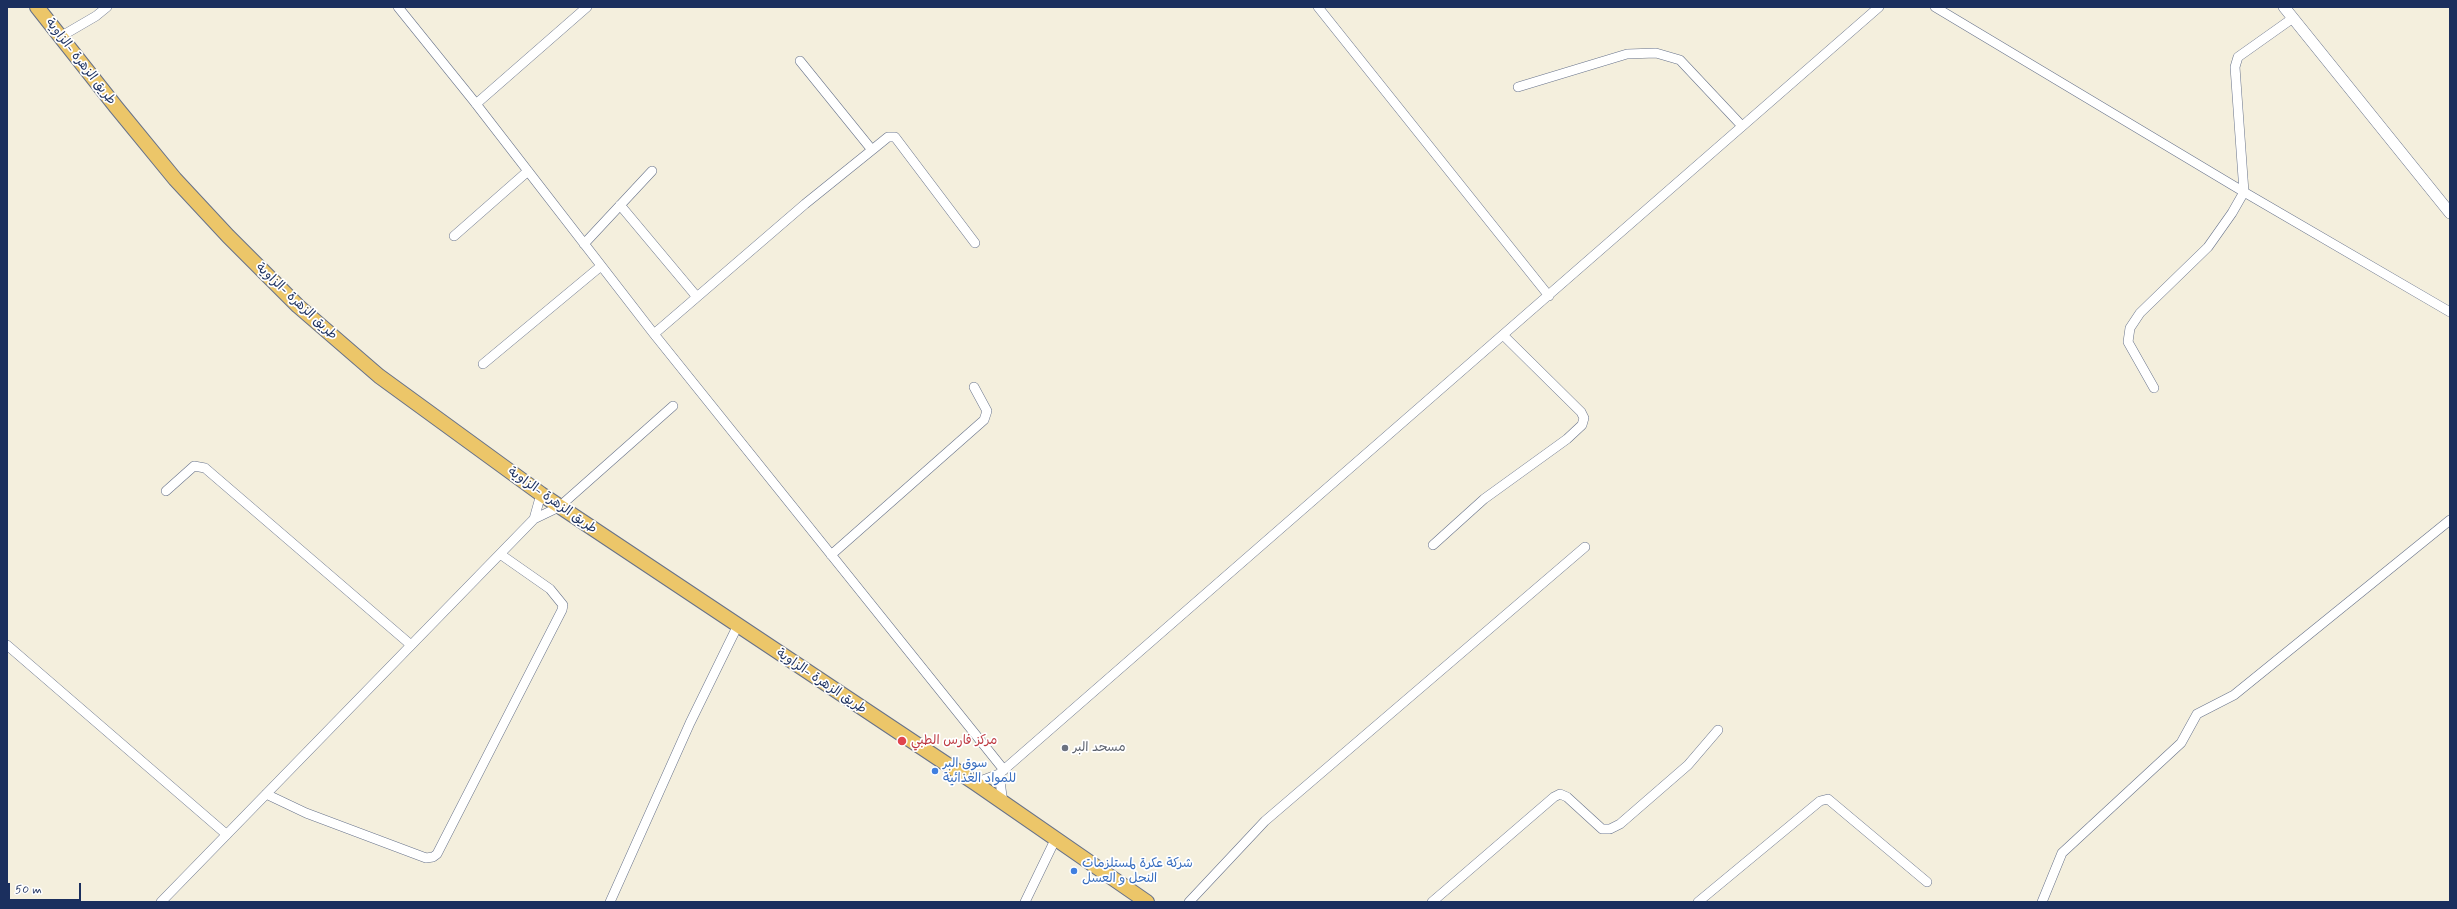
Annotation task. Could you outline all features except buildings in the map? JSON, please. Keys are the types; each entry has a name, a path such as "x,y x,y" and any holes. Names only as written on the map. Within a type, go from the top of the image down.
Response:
{"main road":[{"name":"طريق الزهرة -الزاوية","path":"37,7 175,179 288,296 391,385 559,507 737,627 975,783 1055,840 1147,902"}],"street":[{"path":"60,37 96,16 107,7"},
{"path":"398,7 528,170 654,334 831,555 1001,772 1003,804"},
{"path":"476,104 587,7"},
{"path":"1318,7 1549,296"},
{"path":"975,783 1001,772 1879,7"},
{"path":"1935,7 2244,192 2450,312"},
{"path":"2284,7 2450,213"},
{"path":"2154,388 2128,342 2130,328 2140,313 2208,247 2232,213 2244,192 2235,67 2238,56 2293,18"},
{"path":"1518,87 1626,54 1656,52 1680,60 1742,126"},
{"path":"800,61 872,150"},
{"path":"654,334 805,204 888,137 895,137 975,243"},
{"path":"454,236 528,170"},
{"path":"584,244 652,171"},
{"path":"620,205 697,297"},
{"path":"484,364 601,266"},
{"path":"1433,545 1484,499 1567,439 1582,425 1584,418 1581,412 1503,335"},
{"path":"831,555 984,420 987,411 974,387"},
{"path":"161,902 534,520 559,507 673,406"},
{"path":"166,491 194,466 205,468 411,645"},
{"path":"534,520 541,494"},
{"path":"2042,902 2062,853 2181,743 2197,714 2234,695 2450,520"},
{"path":"1189,902 1265,821 1585,546"},
{"path":"266,794 306,813 426,858 433,857 436,854 562,610 561,601 550,589 500,554"},
{"path":"610,902 690,723 737,627"},
{"path":"7,645 226,834"},
{"path":"1432,902 1554,797 1560,794 1567,797 1602,829 1610,829 1620,824 1688,765 1718,730"},
{"path":"1698,902 1820,801 1828,799 1927,882"},
{"path":"1025,902 1055,840"}],"place":[{"name":"مركز فارس الطبي","path":"902,741"},
{"name":"مسحد البر","path":"1065,748"},
{"name":"سوق البر للمواد الغذائية","path":"935,771"},
{"name":"شركة عكرة لمستلزمات النحل و العسل","path":"1074,871"}]}
